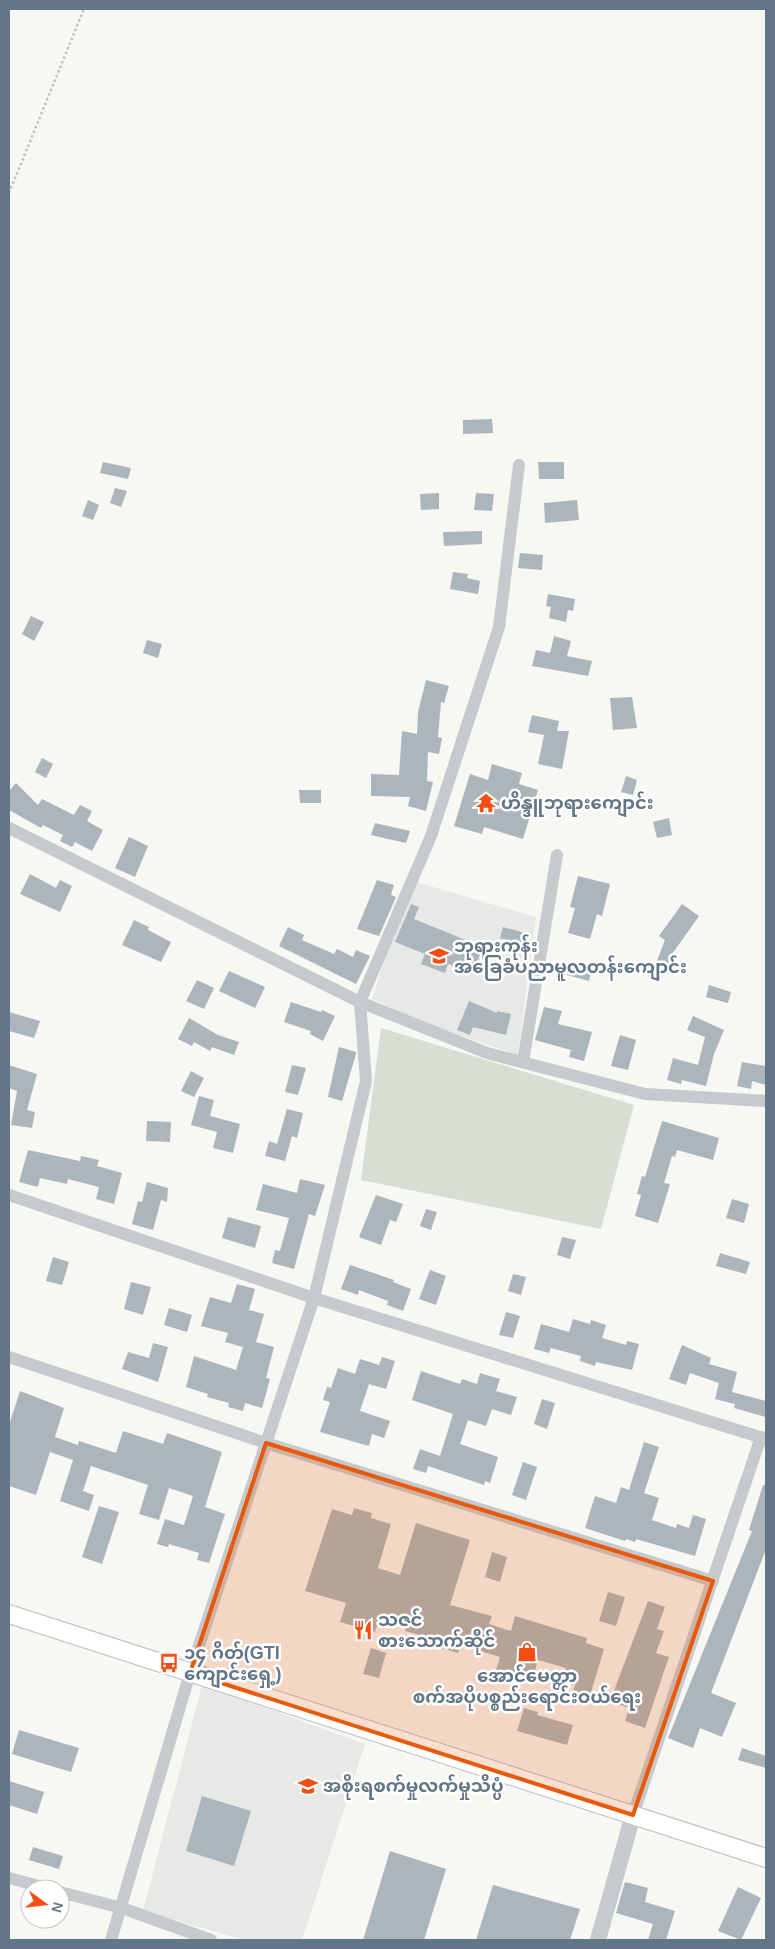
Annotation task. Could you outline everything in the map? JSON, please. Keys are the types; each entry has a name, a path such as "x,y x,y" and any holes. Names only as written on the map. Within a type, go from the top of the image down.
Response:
{"main road":[{"path":"9,1614 766,1858"}],"street":[{"path":"111,1940 190,1673 314,1298 366,1081 360,1002 431,836 499,627 519,466"},
{"path":"9,828 360,1002 488,1053 645,1094 766,1101"},
{"path":"523,1062 557,854"},
{"path":"9,1195 314,1298 764,1438 632,1815 598,1940"},
{"path":"9,1357 266,1443 713,1580"},
{"path":"70,1895 122,1908 211,1940"}],"path":[{"path":"9,193 84,9"}],"highlighted area":[{"path":"266,1443 713,1581 633,1815 190,1673"}],"shaded area":[{"path":"416,882 536,917 518,1055 435,1027 372,999 399,914"},
{"path":"381,1028 634,1105 601,1229 361,1180"},
{"path":"202,1685 365,1744 302,1940 244,1940 143,1911"}],"building":[{"path":"492,419 493,433 463,434 463,420"},
{"path":"103,462 131,468 128,479 100,473"},
{"path":"538,462 564,462 564,479 539,479"},
{"path":"115,488 127,491 121,507 110,503"},
{"path":"439,493 439,509 421,510 420,494"},
{"path":"476,493 494,494 492,511 474,510"},
{"path":"88,500 99,505 93,520 82,516"},
{"path":"577,500 579,520 545,523 544,503"},
{"path":"482,531 482,544 444,546 443,532"},
{"path":"520,553 543,555 542,570 518,568"},
{"path":"453,572 468,574 467,578 480,581 478,594 450,589"},
{"path":"548,594 575,599 573,611 568,610 566,622 549,618 551,607 546,606"},
{"path":"31,616 44,622 34,641 22,634"},
{"path":"554,636 571,641 567,656 592,661 588,676 532,666 536,650 550,653"},
{"path":"147,640 162,644 158,658 143,653"},
{"path":"426,680 449,686 444,703 441,702 438,737 442,738 439,754 428,752 427,781 433,782 426,811 408,806 410,797 371,796 371,774 399,775 402,731 417,734 418,712"},
{"path":"632,697 637,728 613,730 610,698"},
{"path":"532,715 559,721 557,731 569,731 562,769 538,764 544,735 528,732"},
{"path":"42,758 53,764 46,778 35,772"},
{"path":"492,764 522,773 519,784 538,790 523,839 484,827 482,834 454,826 470,774 488,780"},
{"path":"626,776 637,780 633,795 621,792"},
{"path":"16,783 38,805 42,799 74,815 80,805 92,811 87,821 103,830 92,851 75,842 72,847 60,841 63,835 43,825 41,828 9,810 9,791"},
{"path":"299,790 321,790 321,803 300,803"},
{"path":"669,818 672,835 657,838 653,822"},
{"path":"375,823 410,831 406,843 371,835"},
{"path":"129,837 148,846 135,877 115,868"},
{"path":"30,874 56,888 60,880 72,886 60,912 20,894"},
{"path":"578,876 610,884 602,916 597,914 590,939 568,933 575,908 570,907"},
{"path":"377,880 394,885 391,895 396,897 379,936 357,929"},
{"path":"411,904 419,907 414,919 483,947 472,974 448,964 445,973 421,964 425,954 395,942"},
{"path":"682,904 699,916 670,957 675,959 669,974 661,971 654,981 650,979 665,940 659,936"},
{"path":"134,920 149,927 148,930 171,942 161,962 122,945"},
{"path":"288,927 304,935 302,940 334,954 337,949 353,957 356,950 370,956 356,984 279,946"},
{"path":"503,927 525,933 522,944 500,938"},
{"path":"570,962 592,968 589,981 567,975"},
{"path":"229,971 265,987 255,1008 219,991"},
{"path":"197,980 214,988 204,1009 186,1001"},
{"path":"709,985 731,992 728,1003 706,997"},
{"path":"469,1001 497,1013 497,1011 511,1014 506,1035 473,1027 470,1035 457,1030"},
{"path":"291,1002 321,1012 322,1010 335,1016 323,1041 310,1034 311,1031 284,1022"},
{"path":"544,1007 562,1011 558,1024 592,1032 584,1061 569,1057 571,1050 535,1040"},
{"path":"9,1012 40,1021 34,1038 9,1031"},
{"path":"693,1016 724,1030 714,1054 706,1086 682,1080 681,1084 667,1080 673,1058 698,1065 705,1037 687,1030"},
{"path":"189,1018 218,1035 239,1042 234,1055 212,1047 210,1051 194,1042 192,1046 178,1039"},
{"path":"620,1035 636,1040 628,1070 611,1066"},
{"path":"339,1047 356,1052 342,1101 328,1097"},
{"path":"742,1062 766,1066 766,1085 752,1081 751,1089 737,1086"},
{"path":"9,1065 37,1074 27,1110 35,1112 32,1128 11,1125 17,1091 9,1088"},
{"path":"292,1065 306,1068 298,1095 285,1092"},
{"path":"191,1071 204,1078 194,1097 181,1091"},
{"path":"199,1096 214,1100 210,1116 240,1124 233,1153 213,1148 217,1132 191,1125"},
{"path":"287,1109 303,1113 297,1138 292,1136 285,1161 265,1156 269,1141 277,1144"},
{"path":"147,1121 171,1122 170,1142 146,1141"},
{"path":"662,1121 719,1138 713,1160 677,1150 675,1157 672,1156 664,1183 670,1184 658,1223 635,1216 641,1195 637,1194 642,1176 645,1177"},
{"path":"28,1150 80,1161 81,1156 99,1160 97,1166 122,1173 114,1204 96,1199 99,1187 68,1179 67,1184 40,1178 38,1187 19,1182"},
{"path":"300,1179 325,1185 315,1216 309,1214 294,1269 272,1263 275,1250 280,1251 289,1218 256,1210 263,1184 297,1193"},
{"path":"147,1182 168,1188 167,1202 161,1200 153,1230 132,1224 138,1201 142,1202"},
{"path":"376,1195 403,1204 396,1222 390,1220 381,1245 359,1237"},
{"path":"732,1199 749,1204 744,1223 726,1218"},
{"path":"426,1209 437,1212 431,1230 420,1226"},
{"path":"228,1217 261,1226 255,1248 222,1238"},
{"path":"562,1237 576,1240 570,1259 557,1255"},
{"path":"720,1253 750,1262 746,1274 716,1266"},
{"path":"53,1257 69,1262 62,1285 46,1281"},
{"path":"350,1265 394,1280 393,1282 411,1289 403,1311 387,1305 388,1301 359,1290 358,1295 341,1289"},
{"path":"430,1270 446,1276 436,1305 419,1299"},
{"path":"513,1274 526,1277 521,1295 508,1291"},
{"path":"131,1282 151,1287 143,1315 124,1309"},
{"path":"237,1284 255,1289 249,1310 264,1314 256,1342 274,1347 266,1378 270,1379 262,1408 245,1403 243,1411 228,1407 229,1403 207,1397 208,1394 186,1387 194,1356 236,1370 243,1347 225,1342 228,1333 201,1326 210,1297 231,1303"},
{"path":"169,1308 192,1315 187,1332 164,1325"},
{"path":"506,1312 520,1316 513,1338 499,1335"},
{"path":"573,1319 590,1324 591,1320 606,1325 602,1338 626,1345 627,1341 639,1344 632,1370 596,1362 595,1366 580,1361 581,1356 551,1348 549,1353 534,1349 541,1324 569,1332"},
{"path":"153,1343 168,1347 158,1382 122,1369 128,1352 149,1358"},
{"path":"682,1345 711,1358 709,1364 737,1372 732,1392 766,1401 766,1417 734,1408 735,1404 715,1399 719,1383 690,1373 686,1385 669,1379"},
{"path":"382,1357 395,1361 386,1389 369,1384 360,1411 390,1421 384,1438 372,1434 369,1446 320,1432 330,1402 323,1400 327,1387 331,1388 338,1368 355,1374 360,1359 379,1365"},
{"path":"421,1371 460,1384 462,1379 477,1384 480,1373 500,1379 496,1391 517,1397 511,1415 492,1409 486,1426 468,1420 460,1444 498,1457 490,1483 485,1481 484,1485 428,1466 426,1473 413,1469 420,1449 440,1456 453,1414 412,1400"},
{"path":"20,1391 64,1408 55,1437 78,1445 79,1441 116,1453 123,1431 163,1444 167,1433 222,1452 205,1507 225,1514 209,1563 197,1560 199,1553 169,1544 168,1547 157,1544 165,1519 184,1525 193,1496 169,1488 159,1520 139,1514 148,1485 91,1466 83,1491 94,1495 89,1511 60,1501 73,1460 50,1452 36,1495 9,1486 9,1425"},
{"path":"542,1399 555,1403 547,1429 534,1424"},
{"path":"644,1442 659,1447 644,1493 659,1498 652,1520 676,1528 677,1524 689,1528 693,1515 706,1519 695,1556 636,1539 635,1542 626,1539 625,1541 585,1528 595,1496 616,1503 621,1487 629,1490"},
{"path":"523,1462 537,1467 526,1500 512,1495"},
{"path":"763,1485 766,1485 766,1549 711,1693 736,1703 722,1737 700,1728 693,1748 668,1738 752,1531 749,1530"},
{"path":"99,1506 119,1512 102,1564 82,1557"},
{"path":"354,1508 372,1513 371,1518 391,1524 378,1568 400,1575 416,1523 470,1540 450,1605 492,1616 489,1624 511,1631 515,1616 587,1638 586,1643 604,1649 589,1699 572,1694 578,1677 564,1673 566,1668 538,1660 532,1680 496,1670 500,1657 460,1645 458,1653 438,1647 440,1641 405,1631 406,1627 379,1619 375,1632 340,1622 346,1603 305,1591 332,1509 352,1515"},
{"path":"492,1552 507,1557 500,1582 485,1577"},
{"path":"608,1592 625,1597 616,1626 599,1621"},
{"path":"648,1601 665,1607 657,1629 664,1631 656,1653 669,1657 645,1728 625,1721 629,1708 610,1701"},
{"path":"371,1648 386,1653 379,1678 363,1674"},
{"path":"524,1708 538,1712 537,1715 573,1725 567,1745 517,1731"},
{"path":"19,1730 79,1748 71,1772 12,1754"},
{"path":"742,1748 766,1756 766,1768 738,1760"},
{"path":"9,1781 44,1792 37,1814 9,1805"},
{"path":"202,1796 251,1811 234,1866 186,1851"},
{"path":"33,1847 63,1856 59,1869 29,1860"},
{"path":"390,1851 446,1869 424,1940 363,1940"},
{"path":"625,1882 648,1888 645,1902 675,1911 666,1940 648,1940 653,1924 616,1913"},
{"path":"493,1885 580,1909 570,1940 476,1940"},
{"path":"738,1887 761,1898 741,1940 718,1931"}],"place":[{"name":"ဟိန္ဒူဘုရားကျောင်း","path":"486,803"},
{"name":"ဘုရားကုန်း အခြေခံပညာမူလတန်းကျောင်း","path":"439,956"},
{"name":"သဇင် စားသောက်ဆိုင်","path":"363,1630"},
{"name":"အောင်မေတ္တာ စက်အပိုပစ္စည်းရောင်းဝယ်ရေး","path":"527,1652"},
{"name":"၁၄ ဂိတ်(GTI ကျောင်းရှေ့)","path":"169,1663"},
{"name":"အစိုးရစက်မှုလက်မှုသိပ္ပံ","path":"308,1786"}]}
